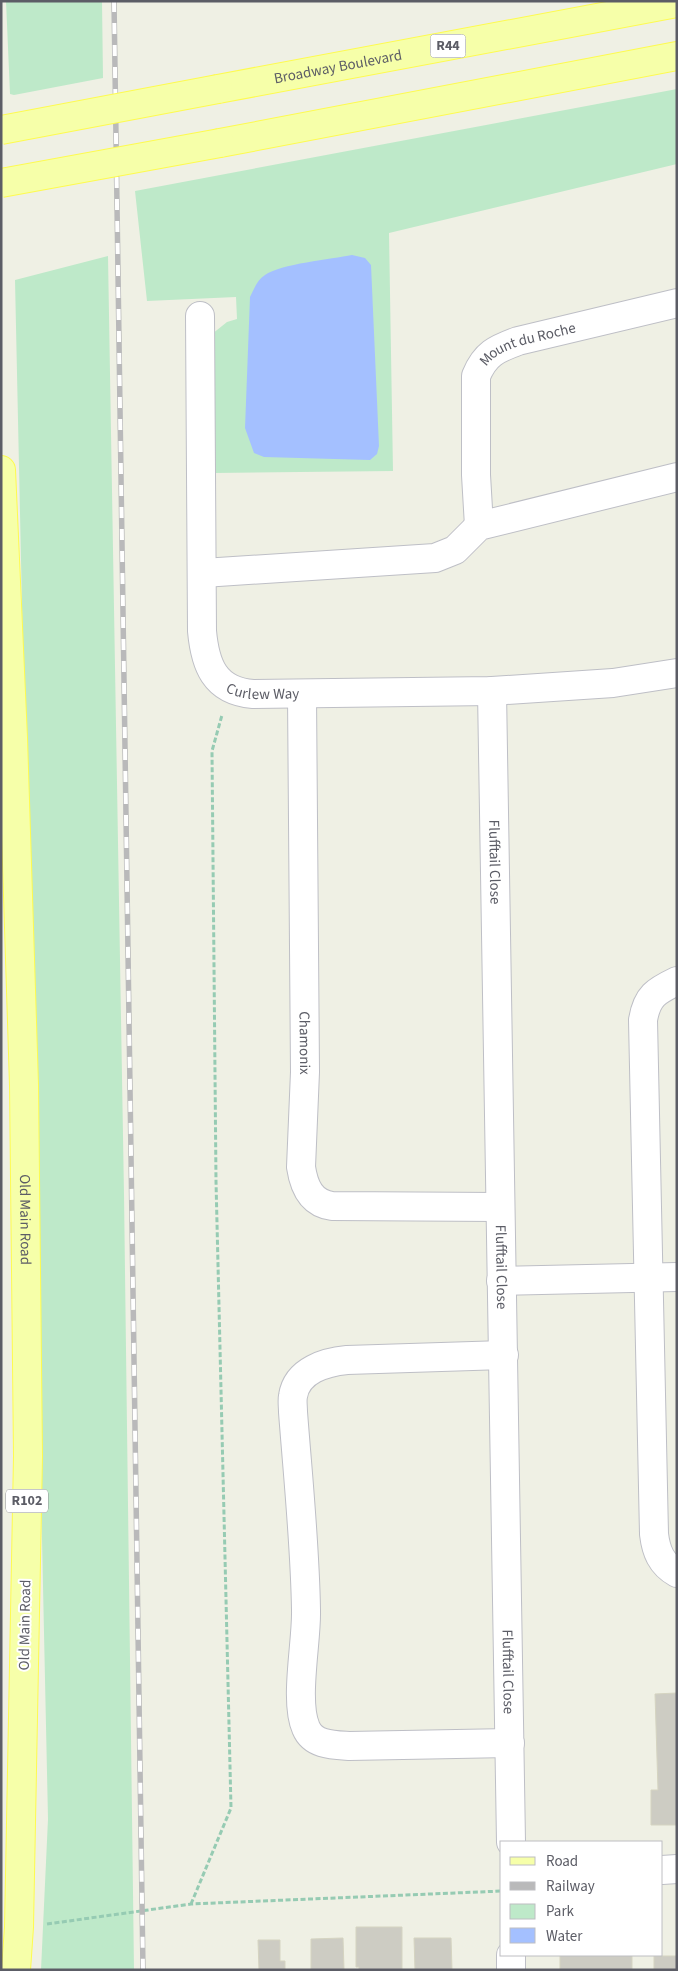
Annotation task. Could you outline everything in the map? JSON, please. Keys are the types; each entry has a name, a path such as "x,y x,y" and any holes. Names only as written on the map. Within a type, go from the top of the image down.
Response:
{"main road":[{"name":"Broadway Boulevard","path":"1,130 677,3"},
{"path":"1,182 220,143 677,56"},
{"name":"Old Main Road","path":"1,470 13,728 12,1032 28,1456 19,1927 16,1970"}],"street":[{"name":"Mount du Roche","path":"479,526 476,475 476,376 480,364 499,348 518,341 677,303"},
{"name":"Curlew Way","path":"200,316 202,631 204,653 211,670 219,680 241,694 302,695 492,691 613,683 677,673"},
{"path":"203,573 435,558 455,550 479,526 677,476"},
{"name":"Flufftail Close","path":"492,691 499,1207 504,1355 511,1841"},
{"name":"Chamonix","path":"302,695 304,1072 301,1167 303,1180 312,1198 319,1203 332,1206 499,1207"},
{"path":"677,981 652,995 646,1005 643,1020 654,1534 660,1558 667,1566 677,1572"},
{"path":"501,1281 677,1277"},
{"path":"504,1355 329,1362 314,1368 298,1384 293,1395 293,1412 306,1611 301,1700 302,1717 307,1730 316,1740 328,1744 349,1746 510,1743"},
{"path":"663,1870 677,1869"},
{"path":"511,1956 511,1970"}],"path":[{"path":"191,1904 232,1808 217,1191 212,751 230,688"},
{"path":"19,1927 191,1904 500,1891"}],"green space":[{"path":"6,1 102,1 103,78 14,95 10,94"},
{"path":"677,89 677,164 389,233 393,471 214,473 212,334 227,322 237,319 236,297 147,301 135,191"},
{"path":"108,256 124,1194 134,1970 41,1970 48,1819 15,280"}],"water":[{"path":"352,255 365,258 371,265 379,446 377,454 370,460 264,457 254,453 245,428 250,297 254,288 260,279 272,271 307,262"}],"building":[{"path":"677,1693 677,1825 651,1825 651,1790 658,1790 655,1694"},
{"path":"356,1927 402,1927 402,1970 359,1970 359,1967 356,1967"},
{"path":"343,1938 344,1970 311,1970 311,1939"},
{"path":"414,1938 451,1938 452,1970 415,1970"},
{"path":"258,1940 280,1940 280,1961 285,1961 285,1970 259,1970"},
{"path":"560,1956 632,1956 632,1970 560,1970"},
{"path":"654,1956 677,1956 677,1970 654,1970"}],"railway":[{"path":"114,1 143,1970"}]}
